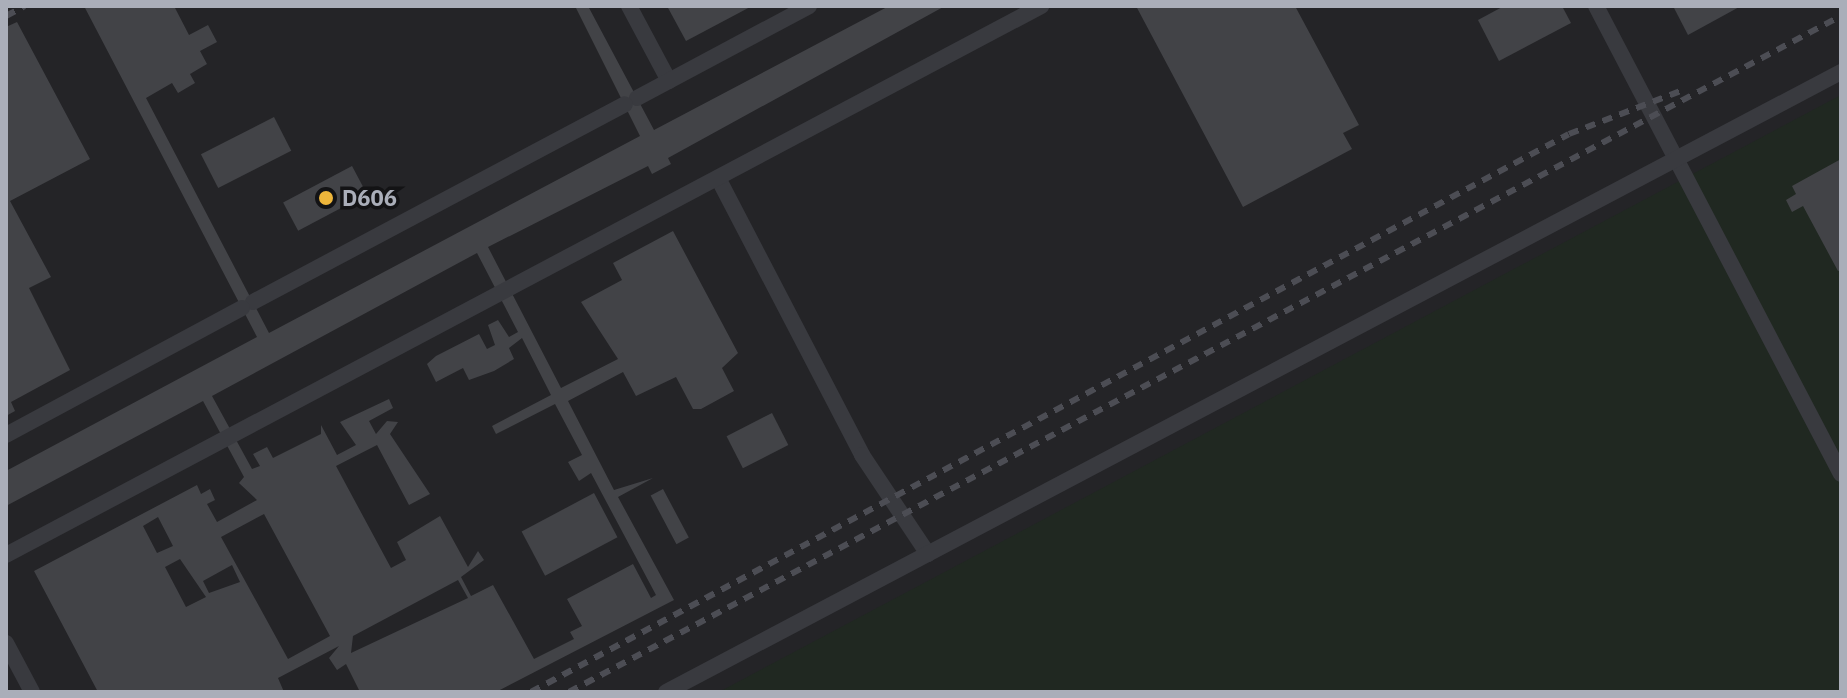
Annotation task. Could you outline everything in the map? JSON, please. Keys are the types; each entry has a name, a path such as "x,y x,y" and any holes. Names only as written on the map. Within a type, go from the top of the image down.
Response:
{"lane":[{"path":"629,6 669,81"},
{"path":"6,435 809,6"},
{"path":"6,555 1041,6"},
{"path":"1596,6 1841,474"},
{"path":"666,692 1841,72"},
{"path":"718,178 862,455 928,554"},
{"path":"6,643 32,692"}],"shaded area":[{"path":"6,6 1841,6 1841,692 6,692"},
{"path":"1841,95 1841,692 719,692"}],"building":[{"path":"84,6 174,6 189,35 208,25 217,42 200,51 207,64 190,74 195,83 178,93 172,83 146,98 269,333 640,136 575,6 588,6 654,130 889,6 945,6 668,158 671,164 652,174 648,166 488,247 561,388 618,359 581,302 622,280 613,263 673,231 738,353 722,368 734,391 701,409 693,409 676,377 636,396 623,372 568,401 614,490 653,478 618,497 674,600 496,692 360,692 346,664 337,670 329,658 339,646 278,678 284,692 98,692 34,571 197,485 201,494 210,489 215,500 207,504 217,522 257,500 239,483 244,477 203,401 6,506 6,471 257,337","holes":["477,253 518,332 509,337 498,320 488,325 495,345 487,349 479,334 436,356 427,364 436,382 463,368 469,380 494,371 514,359 509,348 522,338 551,395 492,426 496,434 555,404 582,455 568,462 579,481 591,473 656,595 651,598 633,564 567,599 582,626 570,632 574,639 534,659 493,585 471,596 461,577 484,560 478,551 468,567 440,516 397,542 406,560 391,568 336,466 377,445 409,505 430,494 390,434 398,422 387,421 376,434 369,421 393,408 389,399 340,422 356,445 337,455 321,425 321,434 273,458 267,447 253,454 260,466 252,469 212,396","264,514 330,636 288,659 221,537","158,517 173,546 157,553 143,526","180,559 206,597 186,607 165,567","232,565 240,582 209,593 203,581","458,580 468,598 351,653 353,636"]},
{"path":"667,6 752,6 686,41"},
{"path":"1136,6 1295,6 1359,125 1343,133 1352,149 1243,207"},
{"path":"1504,6 1562,6 1571,23 1499,61 1478,20"},
{"path":"1673,6 1741,6 1688,35"},
{"path":"17,22 90,159 10,201 51,277 29,288 70,370 11,402 15,411 6,416 6,27"},
{"path":"274,117 291,151 218,188 201,154"},
{"path":"1841,159 1841,270 1838,271 1803,206 1792,212 1786,200 1796,194 1792,186"},
{"name":"D606","path":"352,166 367,194 298,231 283,203"},
{"path":"772,413 788,445 743,468 727,436"},
{"path":"663,489 689,538 676,544 651,496"},
{"path":"594,493 617,537 545,576 522,531"}],"railway":[{"path":"6,16 25,6"},
{"path":"569,692 1841,16"},
{"path":"531,692 1569,134 1683,90"}],"place":[{"name":"D606","path":"326,198"}]}
